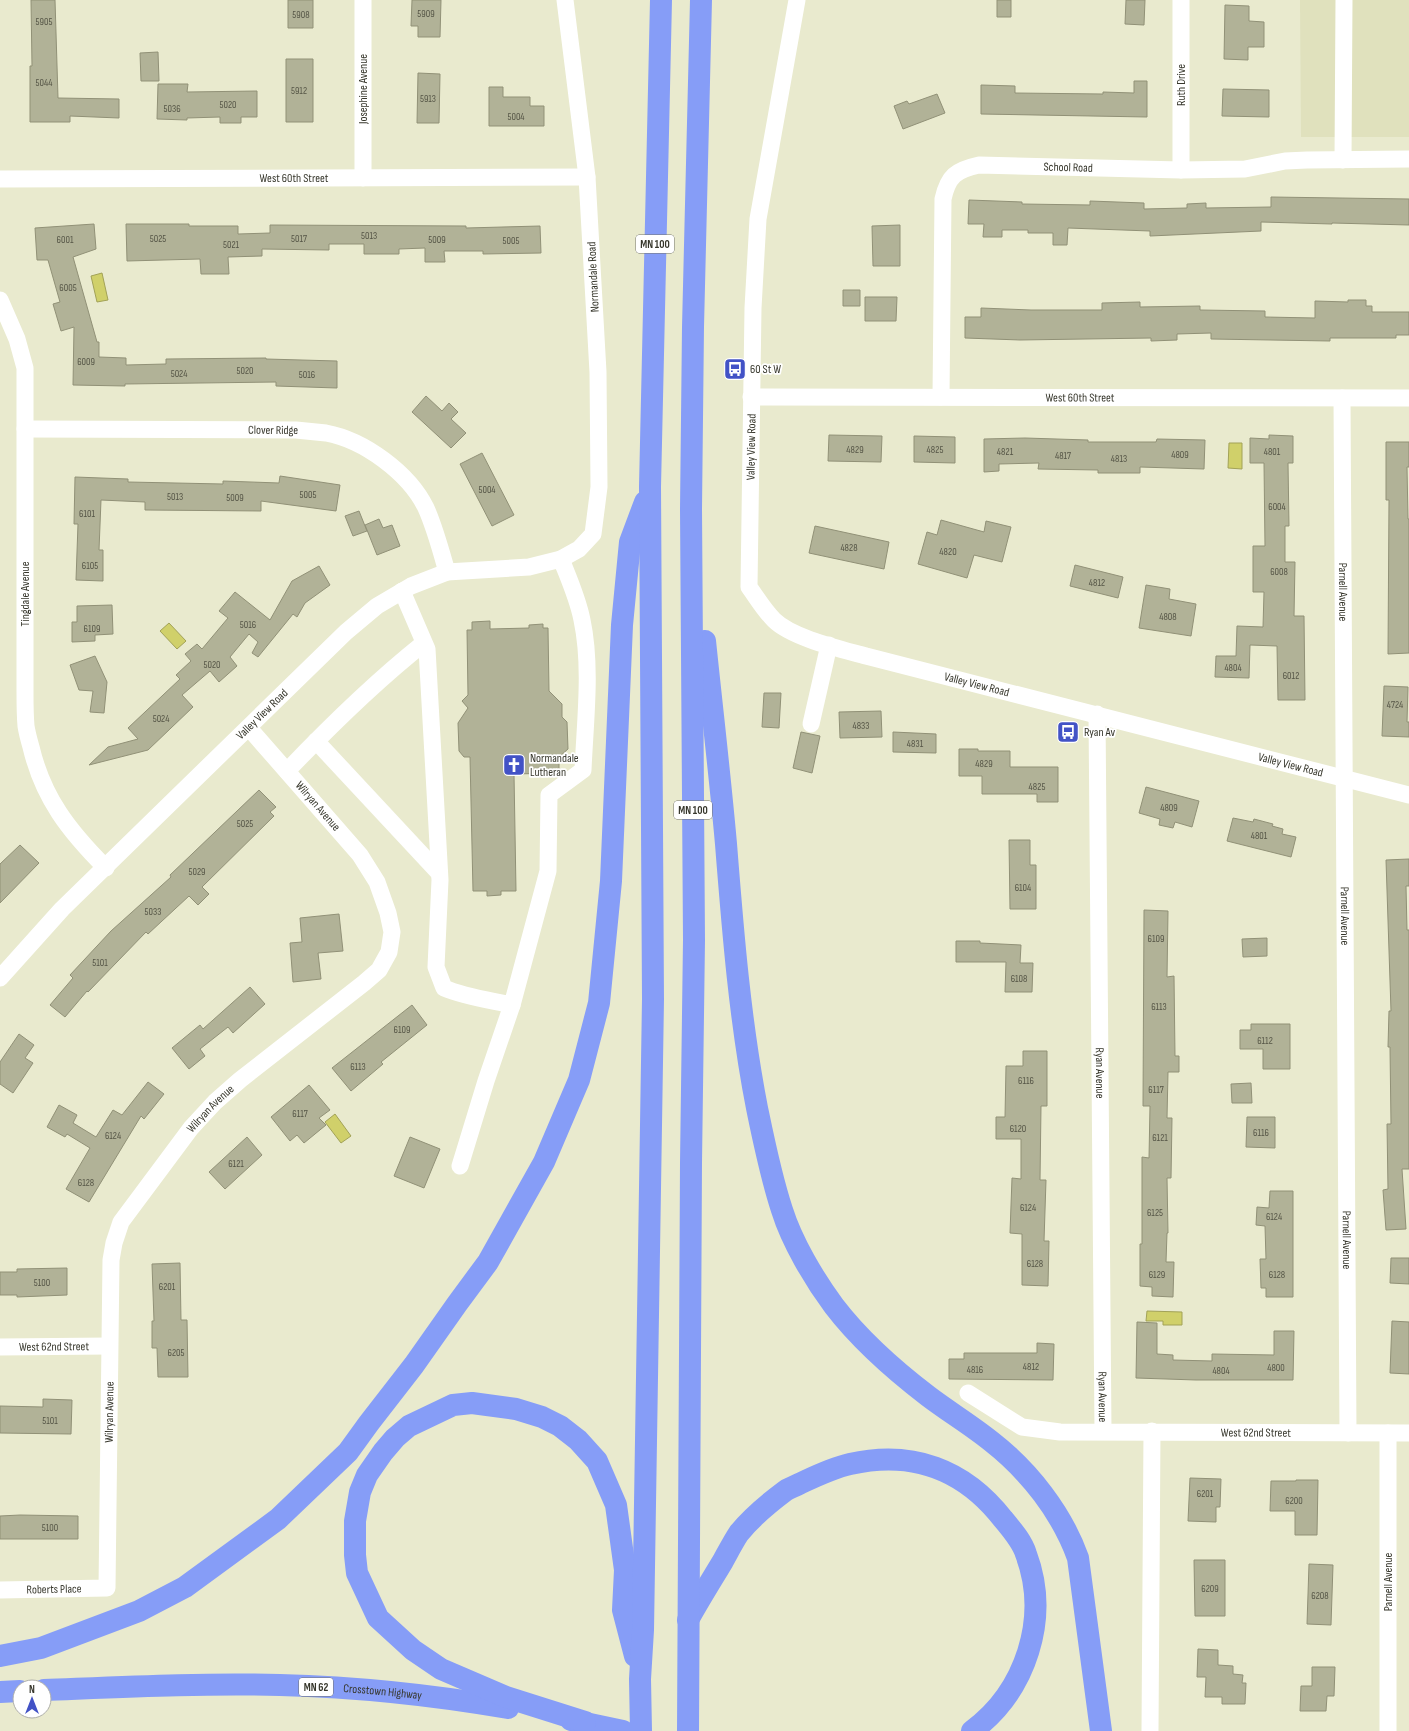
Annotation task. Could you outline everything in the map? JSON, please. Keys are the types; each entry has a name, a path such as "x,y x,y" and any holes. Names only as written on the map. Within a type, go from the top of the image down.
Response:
{"highway":[{"name":"MN 100","path":"641,1731 640,1679 643,1630 653,999 650,487 661,0"},
{"name":"MN 100","path":"688,1731 690,1171 694,940 691,508 692,327 701,0"},
{"path":"0,1656 41,1648 139,1611 185,1587 278,1519 348,1452 369,1422 414,1365 488,1262 540,1169 579,1080 599,1003 611,881 623,617 630,542 650,487"},
{"path":"691,508 725,841 735,962 750,1068 763,1135 782,1212 802,1255 820,1285 834,1306 850,1325 903,1376 1012,1458 1037,1487 1059,1517 1074,1546 1078,1558 1101,1731"},
{"path":"585,1722 506,1697 441,1669 413,1650 378,1618 357,1573 355,1555 355,1520 357,1506 367,1475 383,1452 395,1438 409,1426 453,1405 472,1403 516,1409 542,1417 560,1426 578,1440 597,1461 616,1505 625,1570 624,1610 640,1679"},
{"path":"688,1620 739,1534 762,1510 787,1489 834,1468 860,1462 900,1459 923,1462 936,1467 959,1479 976,1491 996,1510 1012,1529 1026,1552 1032,1578 1036,1610 1034,1627 1022,1669 1006,1697 996,1709 972,1731"},
{"name":"Crosstown Highway","path":"52,1690 178,1685 272,1685 355,1689 456,1699 585,1722 623,1731"},
{"path":"0,1692 12,1691"}],"street":[{"name":"Josephine Avenue","path":"363,0 363,178"},
{"name":"Normandale Road","path":"565,0 587,177 598,372 599,487 593,534 579,549"},
{"path":"751,397 753,308 758,218 797,0"},
{"name":"Ruth Drive","path":"1181,0 1181,170"},
{"path":"1343,160 1344,0"},
{"name":"School Road","path":"941,397 943,199 946,186 954,175 964,168 979,165 1181,170 1245,169 1285,161 1409,159"},
{"name":"West 60th Street","path":"0,179 587,177"},
{"name":"Tingdale Avenue","path":"0,300 17,339 25,368 26,728 34,760 46,793 65,823 87,849 106,868"},
{"name":"West 60th Street","path":"751,397 1409,398"},
{"name":"Valley View Road","path":"751,397 749,587 774,620 786,629 829,645 866,656 1409,795"},
{"name":"Parnell Avenue","path":"1342,398 1348,1433"},
{"name":"Clover Ridge","path":"25,429 296,430 327,434 357,444 383,459 406,481 425,507 447,572"},
{"name":"Valley View Road","path":"0,978 62,910 346,632 377,606 402,591 447,572 529,567 561,559 579,549"},
{"path":"460,1166 486,1081 512,1005 548,871 549,795 583,770 586,652 582,620 571,582 561,559"},
{"path":"402,591 427,649 430,715 435,770 439,873 436,967 444,988 459,995 477,997 512,1005"},
{"path":"287,771 316,741 393,668 424,643"},
{"path":"811,724 829,645"},
{"name":"Ryan Avenue","path":"1097,714 1103,1431"},
{"name":"Wilryan Avenue","path":"107,1588 111,1260 114,1243 121,1222 191,1128 215,1102 240,1080 364,983 378,970 389,952 392,932 388,913 377,882 360,855 249,728"},
{"path":"316,741 439,873"},
{"name":"West 62nd Street","path":"0,1347 109,1346"},
{"name":"West 62nd Street","path":"968,1393 1022,1427 1060,1432 1152,1431 1409,1433"},
{"path":"1150,1731 1152,1431"},
{"name":"Parnell Avenue","path":"1388,1433 1388,1731"},
{"name":"Roberts Place","path":"0,1590 107,1588"}],"shaded area":[{"path":"1300,0 1409,0 1409,137 1301,137"},
{"path":"102,273 108,300 97,302 91,276"},
{"path":"1229,443 1242,443 1242,469 1228,468"},
{"path":"169,623 186,641 177,649 160,631"},
{"path":"335,1114 351,1136 341,1143 325,1122"},
{"path":"1147,1311 1182,1312 1182,1325 1163,1325 1163,1321 1146,1321"}],"building":[{"path":"31,0 55,0 58,98 119,99 119,118 70,116 70,122 30,122 30,66 32,66"},
{"path":"288,0 313,0 313,28 288,28"},
{"path":"412,0 441,0 440,37 418,37 418,26 411,26"},
{"path":"997,0 1011,0 1011,17 997,17"},
{"path":"1126,0 1145,0 1144,25 1125,24"},
{"path":"1225,5 1249,6 1249,21 1264,22 1264,47 1248,47 1248,60 1224,59"},
{"path":"158,52 159,81 141,81 140,53"},
{"path":"286,59 313,59 313,122 286,122"},
{"path":"418,73 440,74 439,123 417,123"},
{"path":"1134,81 1147,81 1147,117 981,114 981,85 1015,86 1015,93 1103,94 1103,92 1134,93"},
{"path":"158,84 188,84 187,92 257,91 257,117 241,117 241,123 220,123 220,117 187,118 187,120 157,119"},
{"path":"489,87 503,87 503,97 530,97 530,106 544,106 544,126 489,126"},
{"path":"1223,89 1269,90 1269,117 1222,116"},
{"path":"937,94 945,113 903,129 894,106 907,101 909,104"},
{"path":"1271,197 1409,199 1409,225 1261,222 1261,231 1150,236 1150,231 1068,228 1067,245 1053,245 1053,233 1028,233 1028,230 1002,230 1002,237 983,237 984,224 968,224 969,200 1022,202 1022,204 1090,205 1090,201 1144,203 1144,209 1187,208 1187,204 1206,203 1206,208 1271,207"},
{"path":"94,224 96,249 73,257 97,342 99,342 99,357 126,358 126,365 166,364 166,359 266,358 337,361 337,388 276,386 276,382 125,384 125,386 73,385 74,327 61,331 53,304 60,302 48,260 37,260 35,228"},
{"path":"126,224 238,226 238,234 270,233 270,225 466,226 466,228 540,226 541,253 483,254 483,251 444,251 445,262 425,262 425,248 399,249 399,254 364,254 364,244 329,244 329,250 262,249 262,256 228,257 229,274 201,274 200,259 127,261"},
{"path":"900,225 900,266 873,266 872,226"},
{"path":"843,290 860,290 860,306 843,306"},
{"path":"865,297 897,297 896,321 865,321"},
{"path":"1348,300 1366,300 1366,306 1372,306 1372,312 1409,312 1409,335 1396,335 1396,338 1330,338 1330,341 1211,339 1211,333 1177,334 1177,340 1151,341 1151,338 1020,340 965,338 965,317 981,317 981,308 1102,310 1102,303 1140,302 1140,307 1200,306 1200,310 1265,311 1265,317 1315,318 1315,301 1348,302"},
{"path":"426,396 442,411 449,403 458,412 451,419 466,433 451,448 412,412"},
{"path":"829,435 882,436 881,462 828,461"},
{"path":"1269,435 1293,436 1293,463 1288,463 1289,526 1285,526 1285,562 1295,562 1294,616 1304,616 1305,700 1278,700 1277,646 1250,645 1249,678 1215,677 1216,656 1236,656 1237,626 1263,627 1264,592 1253,592 1253,546 1265,546 1264,463 1250,463 1250,438 1269,439"},
{"path":"914,436 955,437 955,463 914,462"},
{"path":"1025,438 1088,440 1088,442 1156,442 1157,439 1205,440 1204,469 1140,467 1140,473 1098,473 1098,470 1038,469 1039,463 999,464 999,471 984,472 984,439"},
{"path":"1386,442 1409,442 1409,467 1407,467 1409,519 1409,653 1388,654 1389,500 1386,500"},
{"path":"482,453 514,515 492,526 460,464"},
{"path":"280,476 340,485 336,511 261,501 261,511 145,510 145,502 101,500 99,550 103,550 103,581 76,580 78,524 74,524 75,477 128,479 128,482 223,484 223,481 279,483"},
{"path":"359,511 367,531 353,536 345,516"},
{"path":"379,519 383,528 392,525 400,546 377,555 365,525"},
{"path":"941,520 984,532 986,521 1011,527 1002,562 974,555 967,578 918,564 927,532 937,535"},
{"path":"815,526 889,542 884,569 809,553"},
{"path":"1075,565 1123,577 1118,598 1070,586"},
{"path":"319,566 330,585 305,603 297,617 293,614 258,657 252,653 258,642 249,634 230,657 237,666 219,682 210,671 182,695 193,707 148,750 89,765 108,747 138,739 128,728 180,679 176,675 191,661 185,654 197,644 202,649 228,618 219,611 235,592 270,620 292,581"},
{"path":"1146,585 1170,589 1169,599 1196,604 1191,636 1139,628"},
{"path":"112,605 113,634 95,635 95,641 72,642 72,622 77,622 77,606"},
{"name":"Normandale Lutheran","path":"490,621 490,629 529,628 529,625 543,624 543,628 548,628 549,691 562,704 562,717 567,722 568,749 559,757 559,773 514,774 516,891 501,891 501,895 487,896 487,891 473,891 470,757 464,757 459,751 458,723 468,708 462,701 468,695 467,630 472,630 472,622"},
{"path":"95,656 107,682 104,713 90,712 93,691 79,690 70,665"},
{"path":"1384,686 1408,687 1407,722 1409,722 1409,737 1382,736"},
{"path":"764,693 781,693 779,728 762,727"},
{"path":"881,711 882,737 840,738 839,712"},
{"path":"801,732 820,736 812,773 793,768"},
{"path":"893,732 936,734 936,753 893,752"},
{"path":"959,749 978,749 978,751 1010,751 1010,767 1058,767 1058,802 1037,802 1037,794 982,794 982,776 959,776"},
{"path":"1146,787 1199,801 1192,827 1175,822 1173,828 1159,825 1160,819 1139,813"},
{"path":"259,790 276,807 270,812 274,816 202,887 209,894 198,905 189,896 148,934 146,932 88,992 87,991 65,1017 50,1005 73,978 70,975 111,931 171,877 170,875"},
{"path":"1233,818 1253,822 1254,819 1273,824 1272,826 1283,829 1282,834 1296,837 1291,857 1227,841"},
{"path":"1009,840 1030,840 1030,865 1036,865 1036,909 1010,909"},
{"path":"20,845 39,863 0,903 0,864"},
{"path":"1409,859 1409,886 1406,886 1407,930 1409,930 1409,1169 1402,1169 1406,1229 1386,1230 1383,1190 1388,1189 1387,1124 1391,1124 1390,1047 1388,1047 1389,1011 1391,1011 1386,860"},
{"path":"1144,910 1168,911 1167,977 1174,976 1175,1056 1179,1056 1179,1072 1168,1072 1167,1118 1172,1118 1171,1178 1167,1178 1168,1233 1166,1262 1174,1262 1173,1297 1152,1296 1152,1287 1140,1286 1140,1244 1142,1244 1142,1157 1149,1158 1150,1106 1143,1106"},
{"path":"339,914 343,951 318,953 321,979 293,982 290,943 302,942 300,918"},
{"path":"1267,938 1267,956 1243,957 1242,939"},
{"path":"956,941 980,941 980,943 1021,945 1020,963 1033,963 1032,992 1005,992 1006,962 956,962"},
{"path":"250,987 265,1004 233,1033 228,1027 200,1049 205,1056 189,1069 172,1048 200,1025 203,1029"},
{"path":"412,1005 427,1025 381,1062 383,1064 351,1091 332,1068"},
{"path":"1251,1024 1290,1024 1290,1069 1263,1069 1263,1049 1240,1049 1240,1030 1251,1030"},
{"path":"19,1034 34,1045 25,1058 33,1063 13,1093 0,1084 0,1062"},
{"path":"1023,1051 1047,1051 1047,1106 1041,1106 1040,1180 1046,1180 1044,1241 1049,1241 1048,1286 1022,1285 1022,1234 1010,1233 1012,1178 1021,1179 1021,1139 996,1139 996,1117 1005,1117 1006,1066 1023,1066"},
{"path":"148,1082 164,1094 144,1119 141,1116 89,1202 66,1189 90,1148 67,1134 65,1137 47,1127 59,1105 77,1115 73,1123 96,1137 113,1110 122,1115"},
{"path":"1251,1083 1252,1103 1232,1103 1231,1084"},
{"path":"309,1085 330,1110 319,1118 326,1125 304,1143 297,1135 290,1141 271,1117"},
{"path":"1247,1117 1275,1117 1275,1148 1246,1147"},
{"path":"247,1137 262,1155 225,1189 209,1172"},
{"path":"410,1137 440,1149 424,1188 394,1176"},
{"path":"1270,1191 1293,1191 1293,1297 1266,1297 1266,1288 1261,1288 1260,1259 1266,1259 1265,1226 1256,1225 1257,1207 1269,1208"},
{"path":"1391,1258 1409,1258 1409,1284 1390,1283"},
{"path":"180,1263 181,1320 187,1320 188,1377 158,1377 157,1348 152,1348 152,1321 154,1321 152,1264"},
{"path":"67,1268 67,1295 17,1297 17,1295 0,1295 0,1272 17,1272 17,1269"},
{"path":"1392,1321 1409,1322 1409,1374 1390,1373"},
{"path":"1137,1322 1157,1323 1157,1354 1173,1355 1173,1360 1212,1361 1212,1354 1274,1355 1274,1331 1294,1331 1293,1380 1196,1380 1136,1378"},
{"path":"1037,1343 1054,1344 1053,1380 949,1379 949,1359 964,1359 964,1353 1037,1353"},
{"path":"43,1399 72,1400 71,1434 0,1433 0,1406 43,1407"},
{"path":"1190,1478 1221,1479 1220,1507 1216,1507 1216,1522 1188,1521"},
{"path":"1318,1480 1317,1535 1295,1535 1295,1511 1270,1511 1271,1481"},
{"path":"0,1516 78,1516 78,1539 0,1539"},
{"path":"1194,1560 1225,1560 1225,1616 1195,1616"},
{"path":"1309,1564 1333,1565 1331,1625 1307,1624"},
{"path":"1198,1649 1218,1650 1218,1665 1233,1666 1233,1674 1243,1675 1242,1683 1246,1683 1245,1704 1222,1704 1222,1697 1205,1697 1206,1677 1197,1677"},
{"path":"1312,1667 1335,1667 1334,1696 1327,1696 1326,1711 1300,1711 1301,1686 1312,1686"}],"place":[{"name":"60 St W","path":"735,369"},
{"name":"Ryan Av","path":"1068,732"},
{"name":"Normandale Lutheran","path":"514,765"}]}
